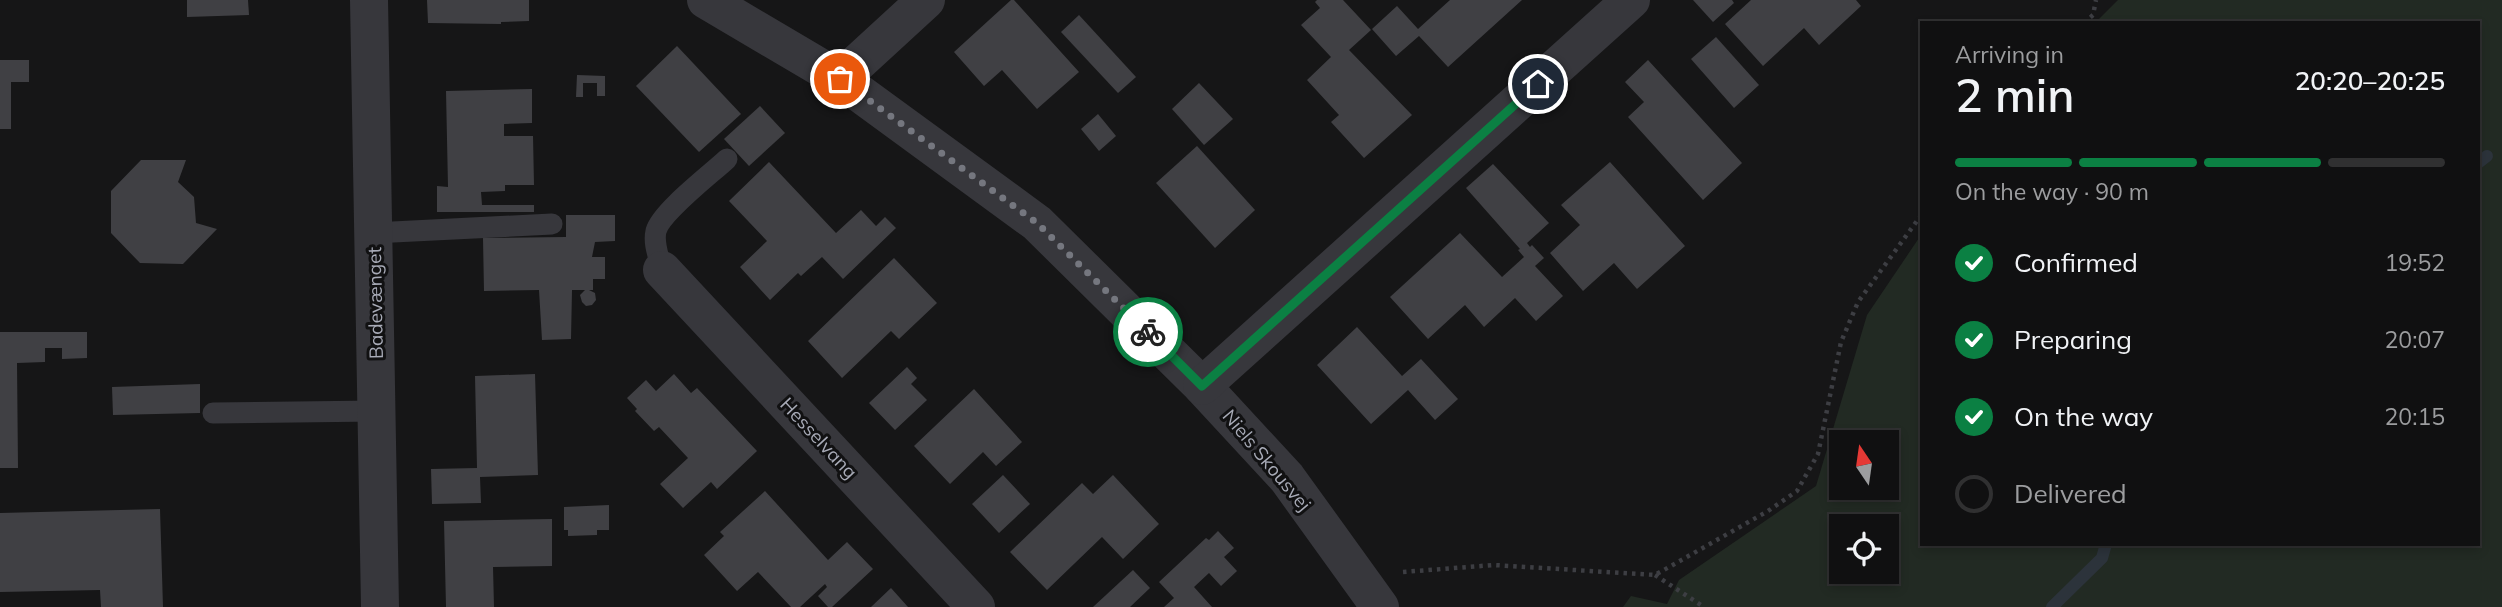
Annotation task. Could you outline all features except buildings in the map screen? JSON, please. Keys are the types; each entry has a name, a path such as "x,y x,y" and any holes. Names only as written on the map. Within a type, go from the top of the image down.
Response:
{"street":[{"name":"Badevænget","path":"369,0 380,607"},
{"name":"Niels Skousvej","path":"706,0 840,79 1037,223 1202,386 1287,478 1380,607"},
{"path":"840,79 926,0"},
{"path":"1202,386 1631,0"},
{"name":"Hesselvang","path":"662,270 976,607"}],"lane":[{"path":"662,270 655,243 656,228 670,211 727,159"},
{"path":"373,233 552,224"},
{"path":"214,413 377,411"}],"path":[{"path":"2086,21 2093,15 2096,0"},
{"path":"1655,575 1768,511 1797,491 1818,454 1841,342 1858,302 1920,217"},
{"path":"1358,576 1494,565 1655,575 1704,607"}],"shaded area":[{"path":"2118,0 2502,0 2502,607 1623,607 1631,596 1667,604 1679,580 1816,486 1829,442 1829,500 1899,500 1899,430 1833,430 1867,315 1920,236 1920,546 2480,546 2480,21 2097,21"}],"waterway":[{"path":"2480,161 2487,156"},
{"path":"2052,607 2102,558 2105,546"}],"way so far":[{"path":"840,79 1037,223 1148,332"}],"route":[{"path":"1148,332 1202,386 1538,84"}]}
